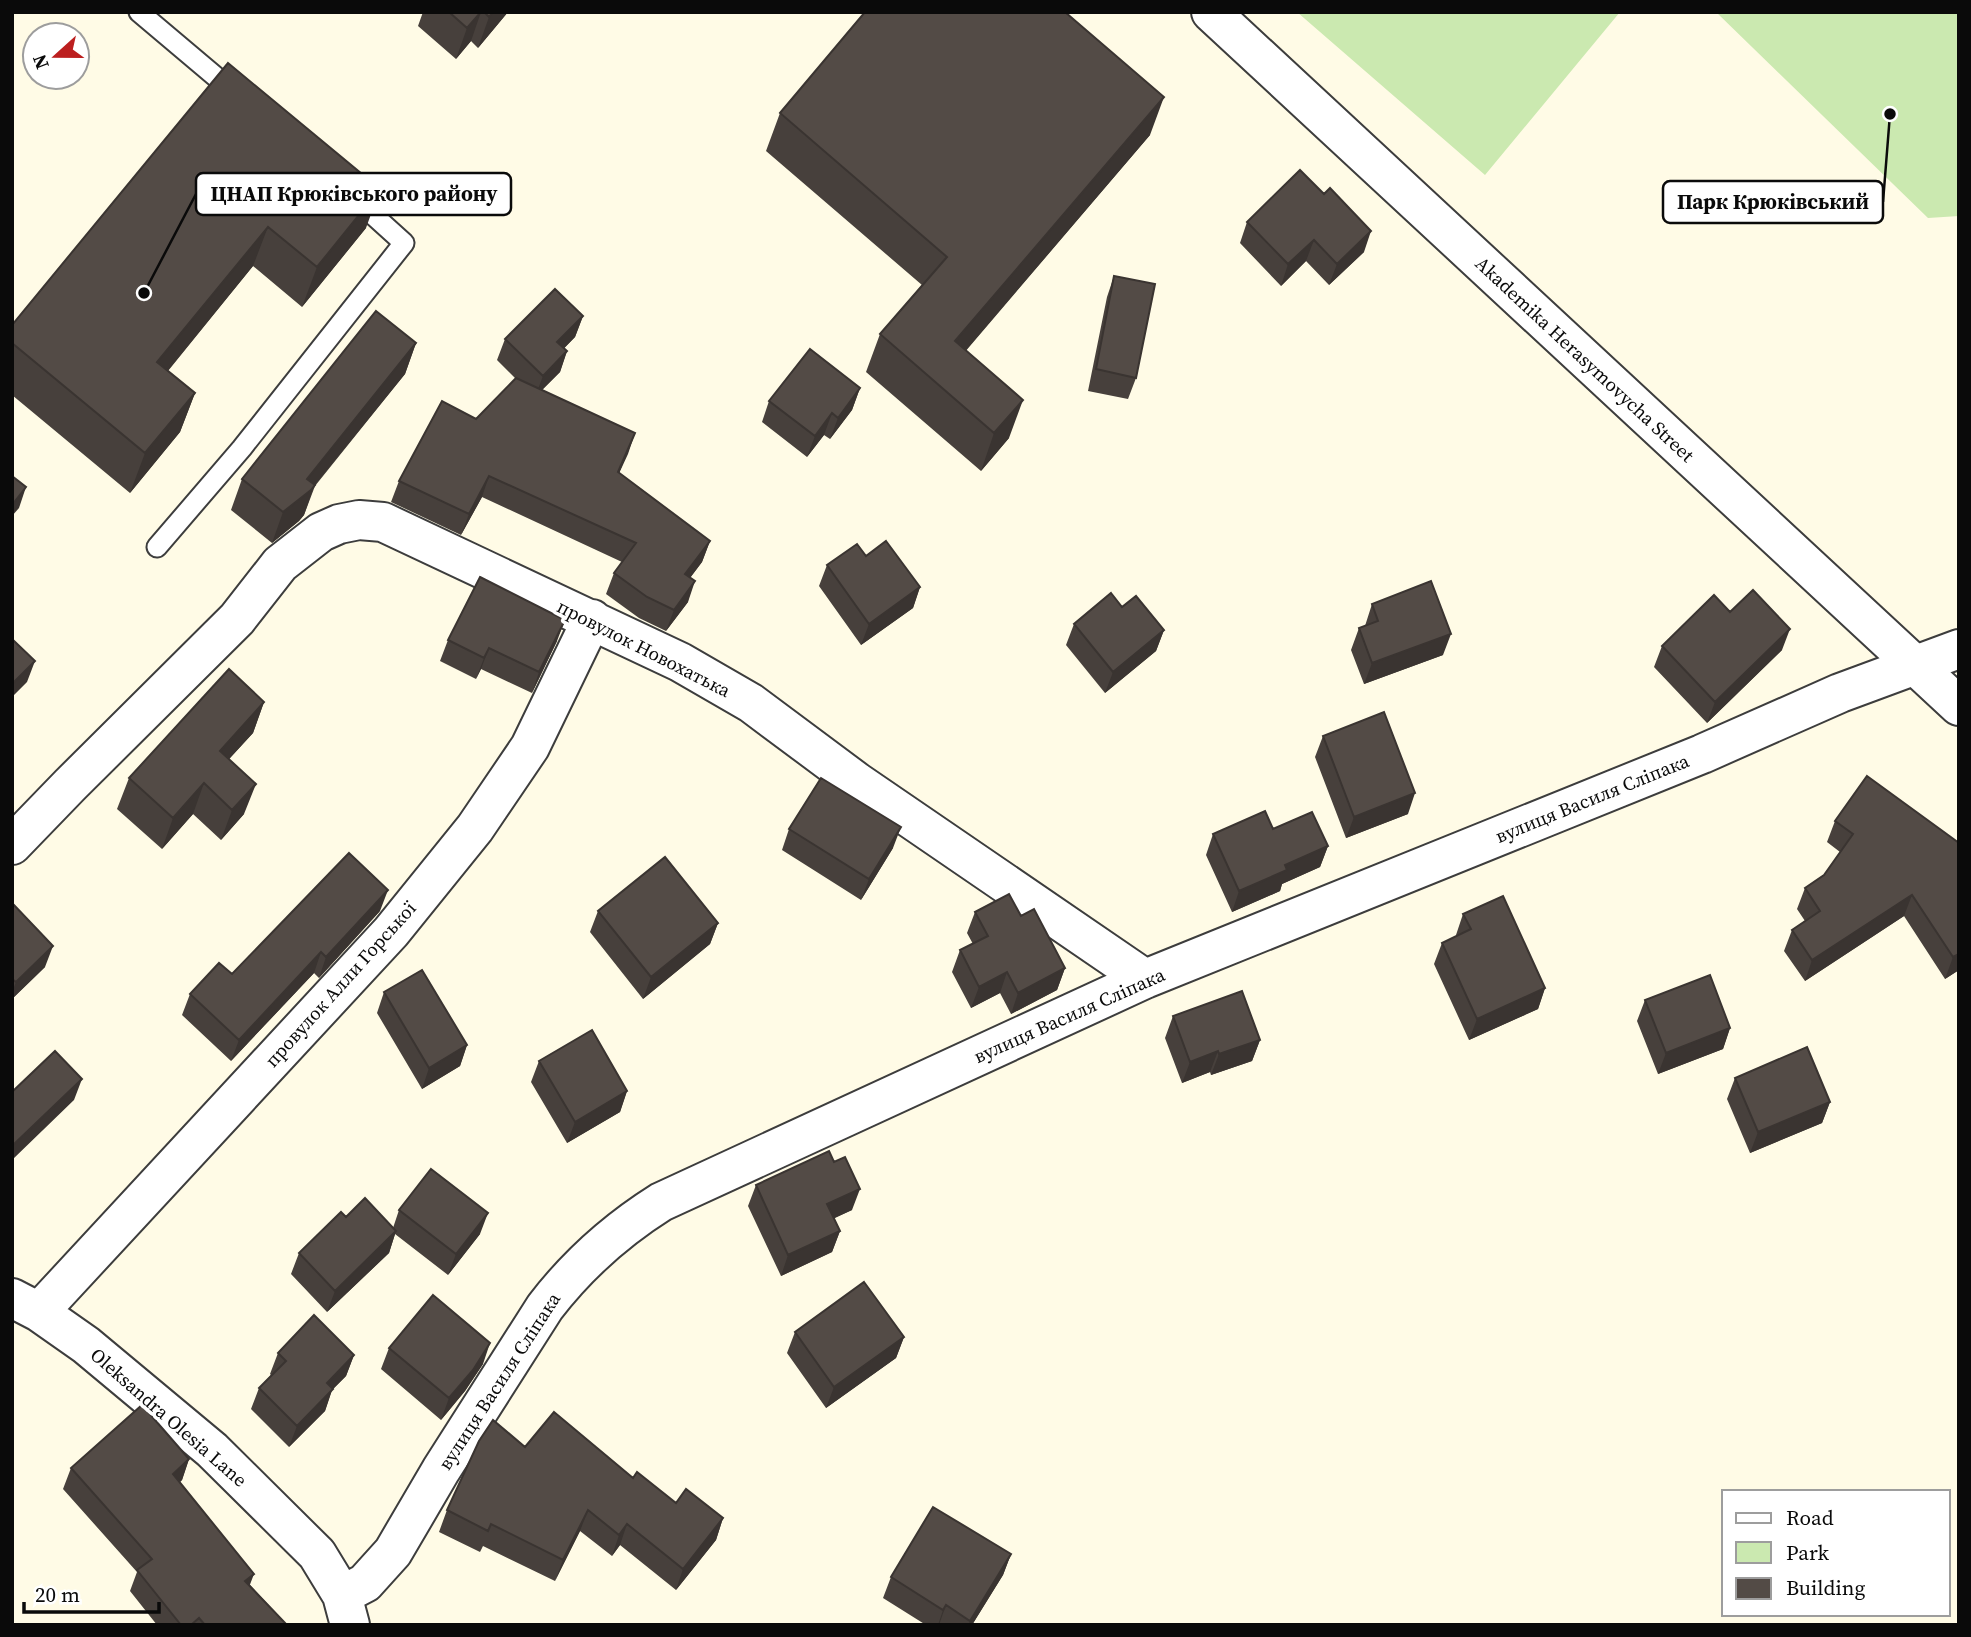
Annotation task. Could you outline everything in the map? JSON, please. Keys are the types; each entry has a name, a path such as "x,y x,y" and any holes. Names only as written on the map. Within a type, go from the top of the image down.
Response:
{"street":[{"name":"Akademika Herasymovycha Street","path":"1211,12 1959,706"},
{"name":"провулок Новохатька","path":"12,845 237,619 280,564 321,531 359,520 383,522 680,662 751,703 858,782 1144,979"},
{"name":"провулок Алли Горської","path":"25,1305 391,932 475,828 530,747 592,620"},
{"name":"вулиця Василя Сліпака","path":"346,1610 365,1583 393,1552 441,1470 545,1307 583,1261 607,1239 661,1202 1144,979 1702,754 1840,693 1959,649"},
{"name":"Oleksandra Olesia Lane","path":"25,1305 86,1345 212,1450 317,1554 346,1610"}],"lane":[{"path":"139,12 254,110"},
{"path":"157,547 242,448 404,243 343,187"}],"green space":[{"path":"1297,12 1620,12 1485,175"},
{"path":"1716,12 1959,12 1959,216 1928,218"}],"building":[{"path":"449,12 481,12 467,28"},
{"path":"865,12 1065,12 1164,97 955,341 1023,400 994,433 880,334 947,257 780,113"},
{"path":"228,63 380,189 317,267 268,227 157,362 195,393 145,453 12,343 12,325"},
{"path":"1300,170 1324,194 1330,188 1371,231 1337,264 1314,240 1288,264 1247,222"},
{"path":"1114,276 1155,284 1136,378 1096,369"},
{"path":"555,289 583,316 557,342 567,351 543,376 505,339"},
{"path":"376,311 416,343 307,479 315,485 283,512 242,479"},
{"path":"810,349 860,388 838,418 832,413 815,436 769,401"},
{"path":"516,378 635,433 618,472 710,541 685,574 695,581 674,610 647,597 614,573 636,543 489,476 469,514 399,481 442,401 476,419"},
{"path":"12,476 26,487 12,505"},
{"path":"886,541 920,587 869,624 827,565 857,544 866,556"},
{"path":"480,577 565,620 539,672 489,648 484,658 448,640"},
{"path":"1431,581 1451,634 1372,663 1359,628 1378,621 1372,604"},
{"path":"1753,590 1790,629 1715,702 1662,646 1714,595 1730,612"},
{"path":"1111,593 1122,607 1136,596 1164,630 1113,672 1074,624"},
{"path":"12,639 35,661 12,684"},
{"path":"229,669 264,702 220,751 256,784 232,810 204,783 173,818 129,778"},
{"path":"1384,712 1415,793 1354,817 1323,736"},
{"path":"1867,776 1959,843 1959,954 1953,957 1912,895 1812,960 1792,930 1820,911 1805,888 1824,875 1853,834 1835,821"},
{"path":"821,778 901,827 869,879 789,829"},
{"path":"1265,811 1273,829 1312,812 1328,846 1285,865 1287,870 1239,891 1213,834"},
{"path":"349,853 388,890 326,957 321,952 239,1040 190,994 219,963 232,974"},
{"path":"665,857 718,923 651,977 598,911"},
{"path":"1009,894 1021,916 1034,909 1065,968 1018,993 1007,972 979,987 960,950 988,936 975,912"},
{"path":"1503,896 1545,988 1477,1019 1442,943 1471,929 1463,914"},
{"path":"13,904 53,946 16,982 12,979"},
{"path":"422,970 467,1045 429,1068 384,992"},
{"path":"1710,975 1730,1028 1666,1053 1645,1000"},
{"path":"1242,991 1260,1040 1190,1062 1173,1016"},
{"path":"592,1030 627,1091 575,1122 539,1061"},
{"path":"1807,1047 1830,1102 1758,1132 1735,1078"},
{"path":"55,1051 82,1079 12,1146 12,1092"},
{"path":"829,1151 834,1162 845,1157 860,1189 827,1204 840,1231 788,1255 756,1185"},
{"path":"431,1169 488,1213 456,1254 399,1210"},
{"path":"365,1198 396,1231 335,1291 299,1253 341,1212 346,1217"},
{"path":"864,1282 904,1337 834,1387 795,1332"},
{"path":"433,1295 490,1343 473,1370 449,1398 389,1348"},
{"path":"314,1315 354,1355 327,1383 333,1389 297,1426 259,1388 286,1361 278,1353"},
{"path":"142,1405 189,1459 173,1474 254,1574 245,1581 287,1625 205,1625 199,1618 191,1625 181,1625 137,1570 152,1559 71,1468"},
{"path":"554,1412 633,1478 637,1472 676,1503 686,1489 723,1518 683,1569 627,1524 619,1535 588,1510 563,1560 491,1524 488,1531 447,1510 479,1441 493,1420 525,1447"},
{"path":"933,1507 1011,1554 970,1621 946,1605 943,1610 891,1577"}],"place":[{"name":"Парк Крюківський","path":"1890,114"},
{"name":"ЦНАП Крюківського району","path":"144,293"}]}
